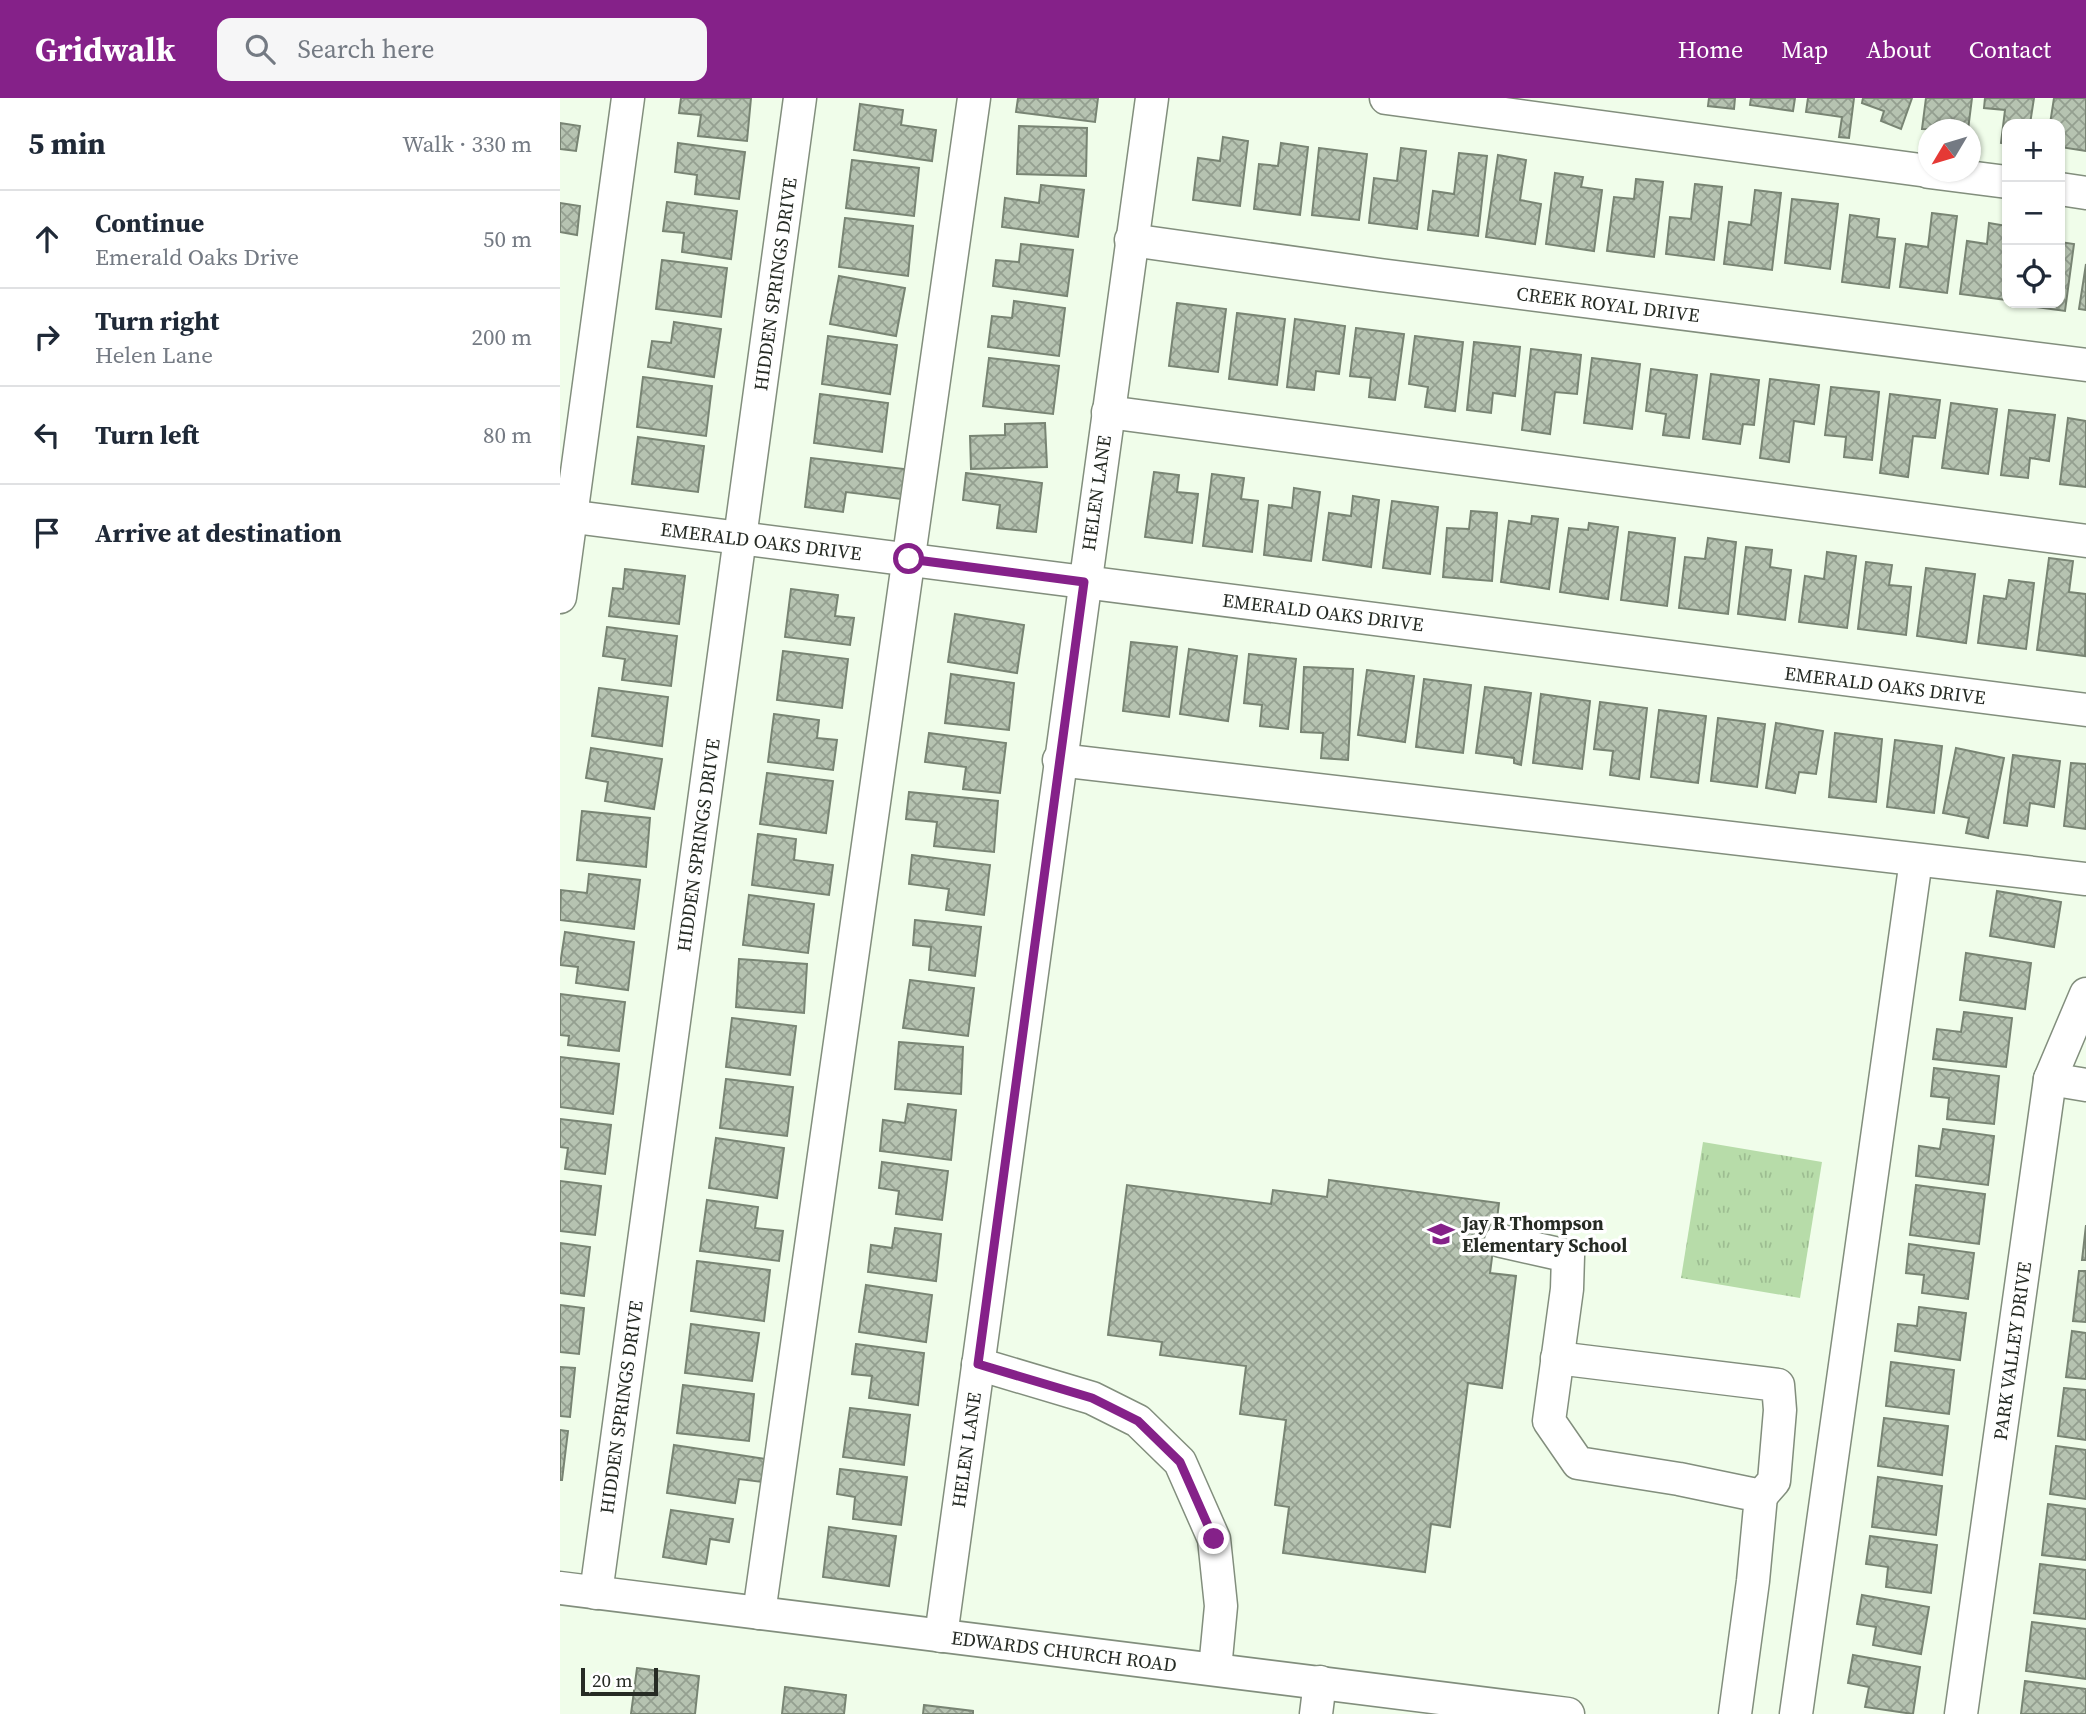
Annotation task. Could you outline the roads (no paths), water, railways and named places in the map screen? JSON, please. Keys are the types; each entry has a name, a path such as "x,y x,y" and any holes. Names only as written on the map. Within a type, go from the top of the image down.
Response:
{"street":[{"path":"560,597 565,516 628,98"},
{"name":"HIDDEN SPRINGS DRIVE","path":"596,1593 800,98"},
{"path":"758,1614 974,98"},
{"name":"HELEN LANE","path":"941,1636 1152,98"},
{"path":"1387,98 1918,170"},
{"path":"1981,179 2002,181"},
{"path":"2065,190 2086,193"},
{"name":"CREEK ROYAL DRIVE","path":"1131,240 1394,277 2086,365"},
{"path":"1108,412 2086,541"},
{"name":"EMERALD OAKS DRIVE","path":"565,516 2086,710"},
{"path":"1059,761 2086,879"},
{"path":"1796,1714 1916,860"},
{"name":"PARK VALLEY DRIVE","path":"1961,1714 2050,1079 2086,994"},
{"path":"2050,1079 2086,1084"},
{"path":"1501,1241 1568,1256 1567,1289 1549,1421 1578,1463 1679,1479 1761,1496"},
{"path":"1558,1357 1778,1385 1780,1410 1774,1481 1761,1496 1754,1581 1735,1714"},
{"path":"978,1364 1092,1398 1138,1421 1180,1462 1214,1539 1221,1606 1215,1669"},
{"name":"EDWARDS CHURCH ROAD","path":"560,1588 1320,1682 1494,1709 1568,1714"},
{"path":"1316,1714 1320,1682"}],"place":[{"name":"Jay R Thompson Elementary School","path":"1441,1234"}]}
